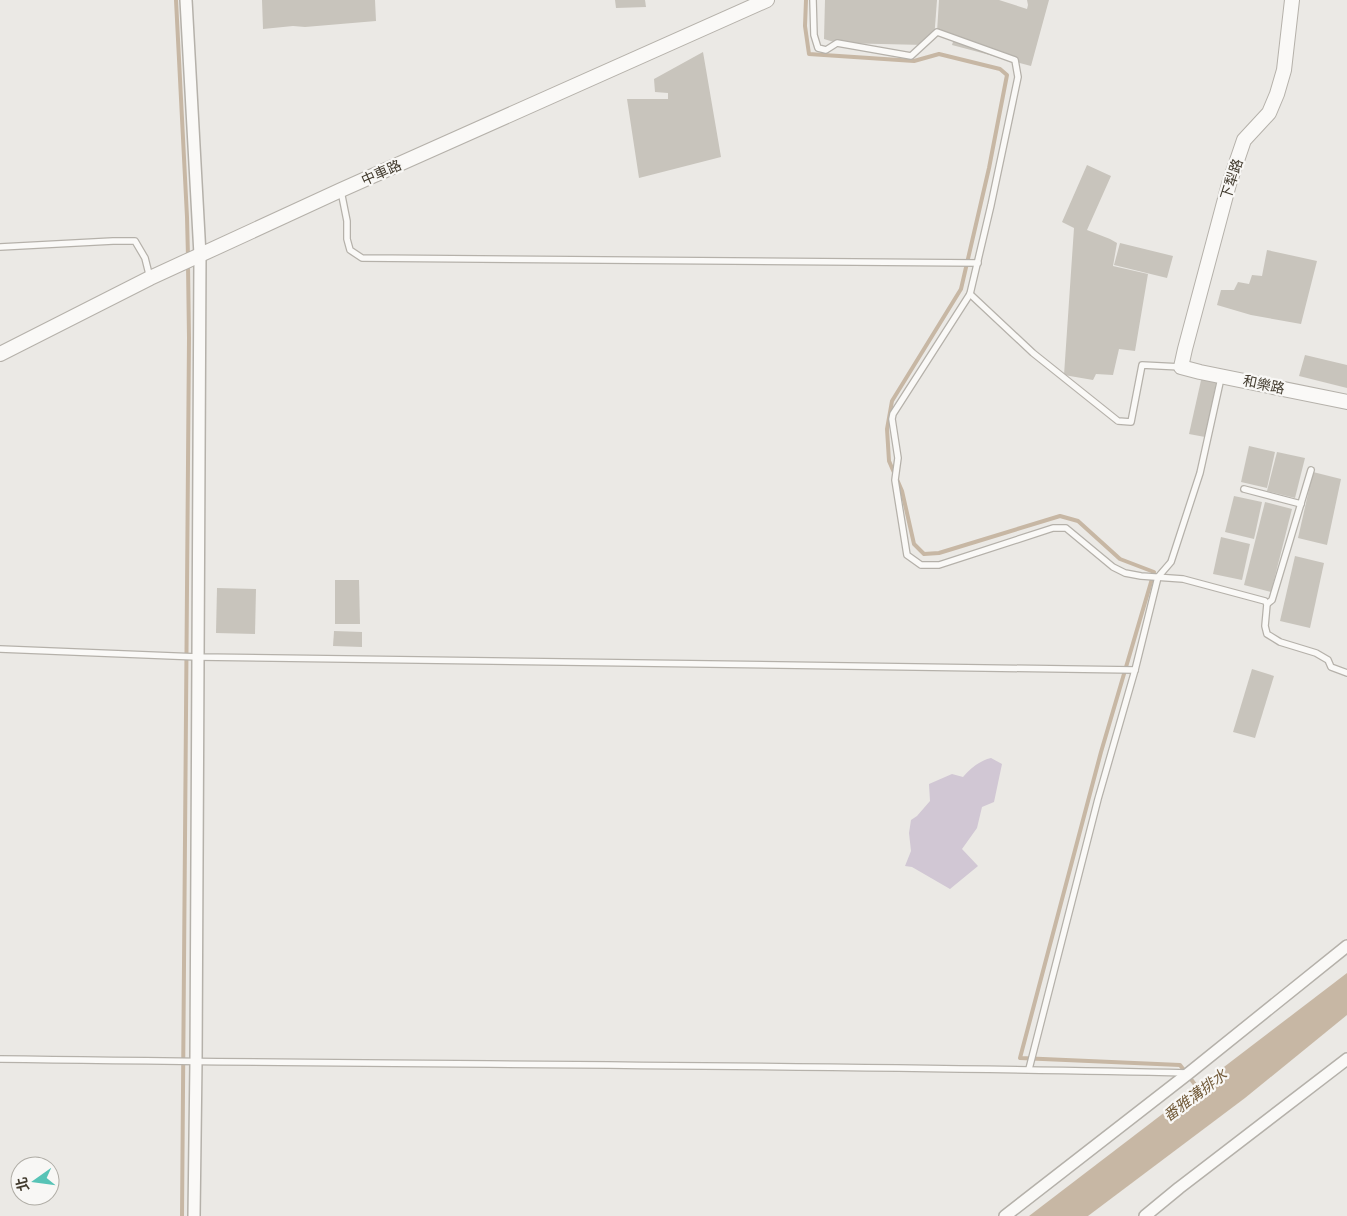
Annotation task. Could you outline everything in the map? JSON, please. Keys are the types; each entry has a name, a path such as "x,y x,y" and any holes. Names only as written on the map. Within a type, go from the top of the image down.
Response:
{"street":[{"path":"186,0 200,255 194,1216"},
{"name":"中車路","path":"0,354 150,278 341,190 767,0"},
{"name":"下犁路","path":"1181,367 1228,184 1244,140 1269,113 1277,94 1284,70 1292,0"},
{"name":"和樂路","path":"1181,367 1347,402"},
{"path":"1005,1216 1347,946"},
{"path":"1145,1216 1347,1059"}],"lane":[{"path":"813,0 814,35 818,48 826,50 838,43 912,56 937,32 1015,60 1018,76 970,294 893,414 892,419 898,458 895,480 906,555 921,566 939,565 1054,528 1066,528 1113,567 1125,573 1183,579 1265,601 1267,604"},
{"path":"341,190 347,221 346,239 350,250 362,258 978,263"},
{"path":"0,247 135,241 145,258 150,278"},
{"path":"970,294 1033,354 1118,421 1131,422 1142,365 1181,367"},
{"path":"1029,1069 1098,799 1135,670 1158,577 1171,562 1200,473 1221,376"},
{"path":"1310,470 1272,600 1267,604 1265,626 1267,634 1280,642 1316,653 1328,660 1331,667 1347,673"},
{"path":"1244,489 1301,504"},
{"path":"0,649 198,657 1135,670"},
{"path":"0,1059 1029,1069 1188,1073"}],"shaded area":[{"path":"991,758 1002,764 994,802 982,807 977,828 962,849 978,866 950,889 912,867 905,866 911,851 909,833 911,820 930,801 929,784 952,774 963,777 976,765"}],"water":[{"name":"番雅溝排水","path":"1347,973 1347,1015 1245,1098 1088,1216 1029,1216"}],"building":[{"path":"262,0 375,0 376,21 263,29"},
{"path":"615,0 645,0 646,7 616,8"},
{"path":"825,0 937,0 934,40 925,45 837,43 824,39"},
{"path":"939,0 999,0 1027,9 1027,0 1049,0 1031,66 952,45 955,35 937,32"},
{"path":"703,52 721,157 639,178 627,99 668,99 668,93 655,92 654,79"},
{"path":"1087,165 1111,176 1087,230 1117,243 1113,266 1148,274 1135,351 1119,349 1113,375 1096,374 1093,380 1064,375 1074,228 1062,222"},
{"path":"1120,243 1173,256 1167,278 1114,265"},
{"path":"1267,250 1317,261 1301,324 1251,315 1217,305 1221,290 1234,290 1238,282 1249,284 1252,275 1262,276"},
{"path":"1305,355 1347,365 1347,388 1299,376"},
{"path":"1202,376 1217,379 1205,437 1189,434"},
{"path":"1249,446 1275,452 1267,488 1241,482"},
{"path":"1277,452 1305,458 1295,498 1267,491"},
{"path":"1313,472 1341,479 1327,545 1298,538"},
{"path":"1234,496 1262,502 1254,539 1225,532"},
{"path":"1265,502 1292,509 1271,592 1244,585"},
{"path":"1221,537 1250,544 1242,580 1213,574"},
{"path":"1295,556 1324,563 1310,628 1280,621"},
{"path":"335,580 359,580 360,624 335,624"},
{"path":"217,588 256,589 255,634 216,633"},
{"path":"334,631 362,632 362,647 333,646"},
{"path":"1252,669 1274,676 1255,738 1233,732"}],"waterway":[{"path":"176,0 188,257"},
{"name":"番雅溝排水","path":"806,0 805,26 809,54 914,61 939,54 1000,69 1007,75 989,168 961,289 892,401 887,429 889,461 902,491 914,544 924,554 939,553 1060,516 1078,521 1120,559 1154,572 1101,752 1020,1058 1180,1065 1200,1091"},
{"path":"182,1216 188,264"}]}
